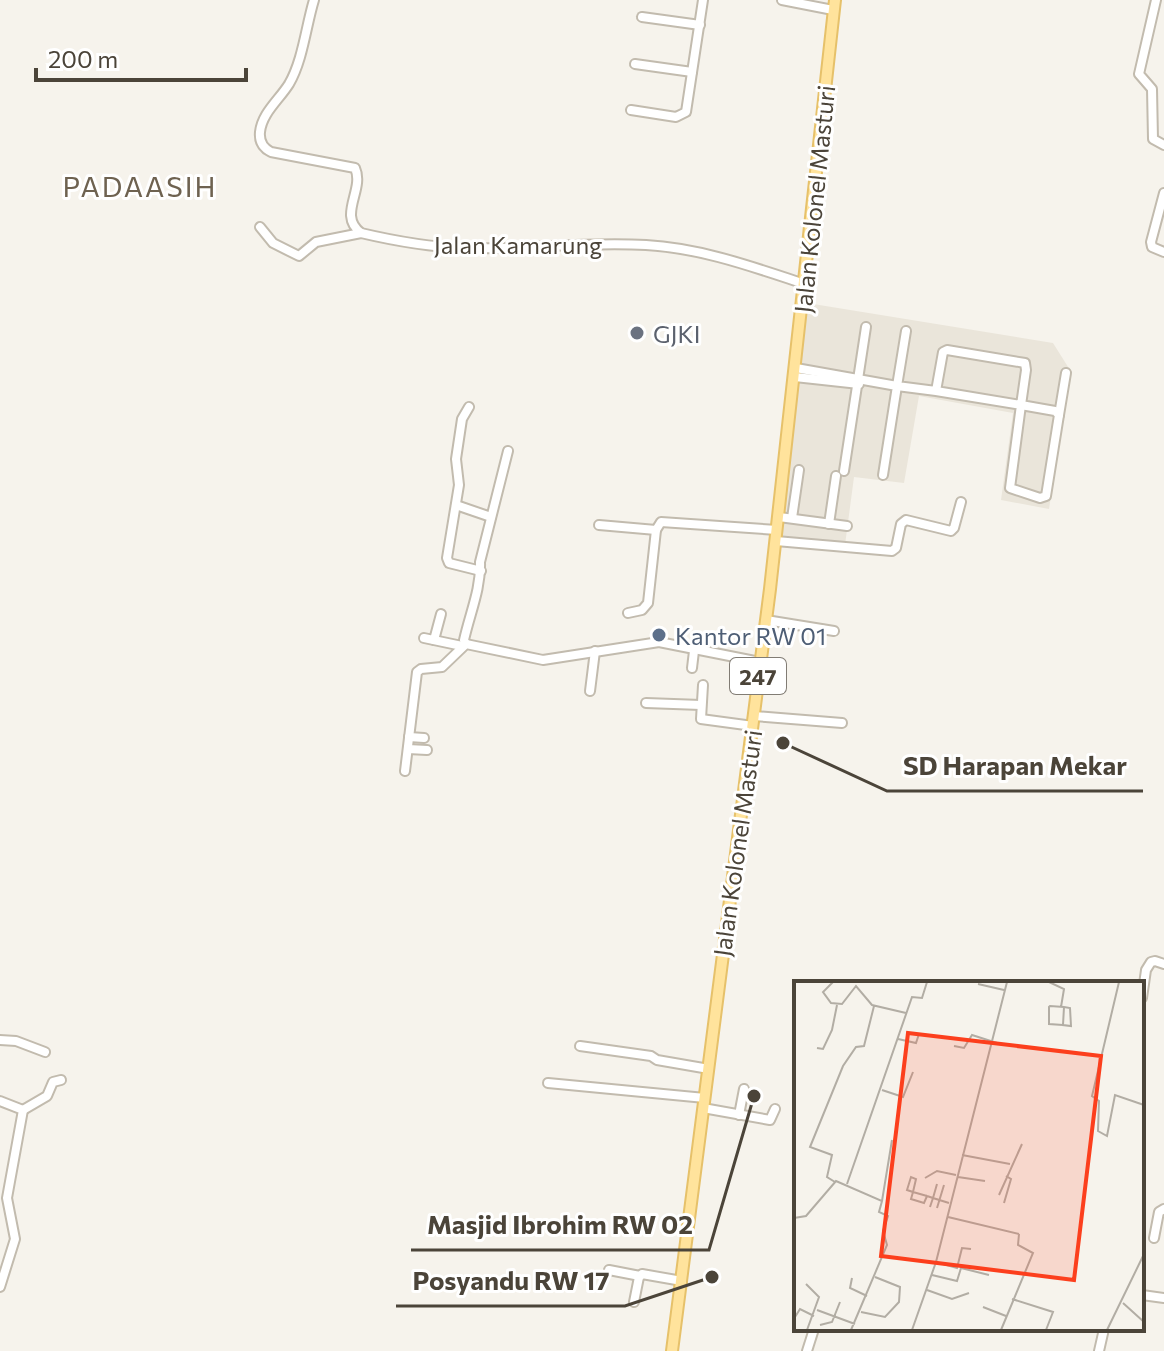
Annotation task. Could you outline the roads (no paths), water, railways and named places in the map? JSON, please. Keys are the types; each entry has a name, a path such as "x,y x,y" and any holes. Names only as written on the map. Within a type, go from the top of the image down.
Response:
{"main road":[{"name":"Jalan Kolonel Masturi","path":"672,1351 779,513 834,5"}],"street":[{"path":"314,0 295,71 264,119 260,130 261,141 265,149 271,152 355,168 358,183 350,218 354,228 361,233"},
{"path":"631,110 676,117 684,114 703,0"},
{"path":"782,0 834,5"},
{"path":"1156,0 1139,74 1152,89 1153,139 1164,145"},
{"path":"642,17 700,25"},
{"path":"635,64 692,72"},
{"path":"1164,193 1151,242 1152,247 1164,252"},
{"path":"260,227 275,245 299,256 316,242 361,233"},
{"name":"Jalan Kamarung","path":"361,233 422,245 462,248 649,245 707,254 805,284"},
{"path":"829,524 859,382 866,327"},
{"path":"883,475 906,331"},
{"path":"936,391 945,350 1022,362 1026,366 1009,486 1040,498 1047,494 1066,373"},
{"path":"795,372 936,391 1055,411 1059,415"},
{"path":"469,407 461,422 456,459 459,485 448,561 481,571"},
{"path":"405,771 417,672 442,667 464,645 481,578 480,562 508,451"},
{"path":"793,515 799,470"},
{"path":"628,613 642,610 648,603 656,530 661,522 892,551 896,548 901,524 906,520 951,531 961,502"},
{"path":"456,505 491,517"},
{"path":"779,513 847,526"},
{"path":"599,525 656,530"},
{"path":"441,614 429,639 538,660 655,642 760,662"},
{"path":"766,620 834,631"},
{"path":"590,691 595,651"},
{"path":"692,668 694,651"},
{"path":"703,685 701,719 842,723"},
{"path":"646,703 701,705"},
{"path":"409,737 424,738"},
{"path":"408,749 427,750"},
{"path":"1144,984 1151,962 1164,964"},
{"path":"0,1040 16,1041 45,1052"},
{"path":"580,1046 651,1056 657,1060 709,1069"},
{"path":"0,1287 15,1239 7,1198 23,1110 47,1096 53,1082 61,1080"},
{"path":"548,1083 704,1103 739,1115 770,1120 775,1109"},
{"path":"739,1115 744,1089"},
{"path":"0,1101 23,1110"},
{"path":"1154,1238 1159,1212 1164,1209"},
{"path":"609,1270 682,1281"},
{"path":"634,1302 640,1276"},
{"path":"1144,1295 1164,1298"},
{"path":"807,1351 813,1331"},
{"path":"1099,1351 1104,1331"}],"place":[{"name":"GJKI","path":"637,333"},
{"name":"Kantor RW 01","path":"659,635"},
{"name":"SD Harapan Mekar","path":"783,743"},
{"name":"Masjid Ibrohim RW 02","path":"754,1096"},
{"name":"Posyandu RW 17","path":"712,1277"}],"district":[{"name":"PADAASIH","path":"140,186"}]}
